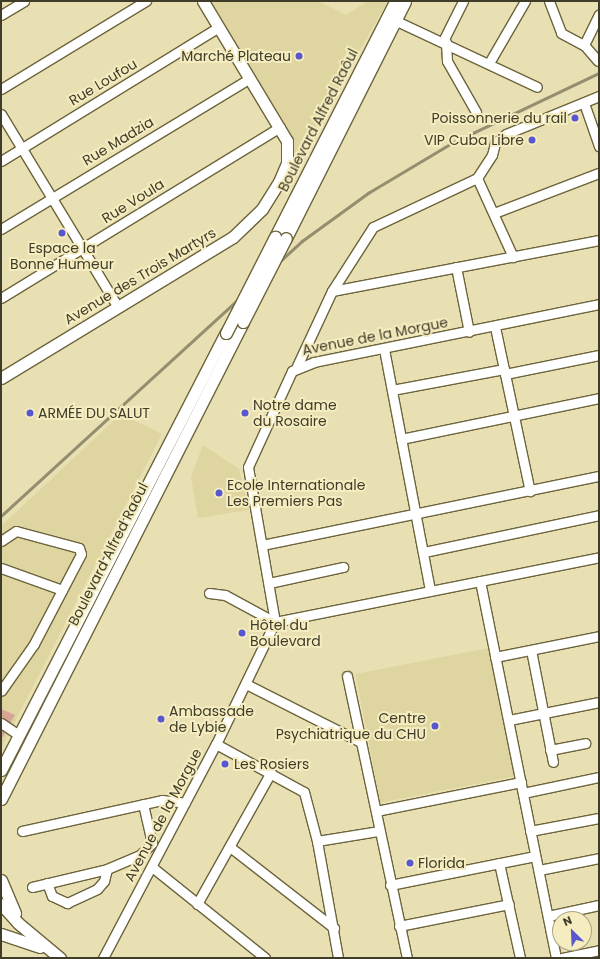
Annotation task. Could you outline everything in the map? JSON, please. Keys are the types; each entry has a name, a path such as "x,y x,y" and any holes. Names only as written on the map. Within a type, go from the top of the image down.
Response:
{"main road":[{"name":"Avenue des Trois Martyrs","path":"1,378 233,237 262,209 279,182 289,154 280,127 203,1"},
{"path":"392,19 395,1"},
{"path":"392,19 406,1"},
{"name":"Boulevard Alfred Raôul","path":"1,770 275,237 392,19"},
{"name":"Boulevard Alfred Raôul","path":"1,800 286,238 392,19"},
{"path":"1,880 23,928"},
{"path":"1,904 11,917"},
{"path":"1,910 60,958"},
{"path":"1,934 51,951"}],"street":[{"path":"1,15 24,1"},
{"path":"1,89 146,1"},
{"path":"463,1 445,42 447,61 476,112"},
{"path":"489,63 525,1"},
{"path":"549,1 562,32 584,45 598,61"},
{"path":"584,45 599,14"},
{"path":"392,19 445,42 537,87"},
{"name":"Rue Loufou","path":"1,161 220,27"},
{"name":"Rue Madzia","path":"1,229 250,78"},
{"path":"297,366 332,291 373,227 477,178 499,139 599,96"},
{"path":"584,103 599,146"},
{"path":"1,114 118,307"},
{"name":"Rue Voula","path":"1,298 280,127"},
{"path":"494,213 599,173"},
{"path":"477,178 513,257"},
{"path":"332,291 599,240"},
{"path":"456,267 469,332"},
{"name":"Avenue de la Morgue","path":"103,958 216,744 275,622 248,467 297,366 495,327 599,304"},
{"path":"495,327 530,491"},
{"path":"384,349 417,515 430,591"},
{"path":"392,390 599,355"},
{"path":"401,439 599,398"},
{"path":"262,545 417,515 599,476"},
{"path":"424,552 599,515"},
{"path":"1,541 16,531 79,548 81,554 30,652 2,686"},
{"path":"209,593 225,595 275,622 599,557"},
{"path":"269,583 343,567"},
{"path":"1,568 62,590"},
{"path":"480,581 556,958"},
{"path":"495,657 599,636"},
{"path":"531,650 542,714 553,762"},
{"path":"348,676 390,885 407,958"},
{"path":"246,684 361,742"},
{"path":"509,720 599,702"},
{"path":"1,723 19,735"},
{"path":"550,750 585,743"},
{"path":"216,744 271,772 304,792 317,841 334,928 338,958"},
{"path":"198,904 271,772"},
{"path":"523,793 599,777"},
{"path":"376,812 521,782"},
{"path":"22,831 162,800 185,803"},
{"path":"32,887 107,869 132,860 152,843 143,804"},
{"path":"530,832 599,818"},
{"path":"317,841 379,831"},
{"path":"230,847 334,928"},
{"path":"390,885 535,856"},
{"path":"539,870 599,858"},
{"path":"499,863 520,958"},
{"path":"152,867 265,958"},
{"path":"47,883 52,896 67,903 97,889 104,881 107,869"},
{"path":"399,926 509,904"},
{"path":"548,916 599,905"},
{"path":"562,958 599,950"}],"shaded area":[{"name":"Marché Plateau","path":"209,1 318,1 346,15 368,1 388,1 297,159 290,138"},
{"path":"121,414 162,434 1,749 1,526"},
{"name":"Ecole Internationale Les Premiers Pas","path":"203,445 239,469 249,510 198,518 191,477"},
{"name":"Centre Psychiatrique du CHU","path":"489,648 514,777 380,803 355,674"},
{"path":"1,709 15,715 1,740"}],"railway":[{"path":"1,516 302,241 368,193 452,143 599,73"}],"place":[{"name":"Marché Plateau","path":"299,56"},
{"name":"Poissonnerie du rail","path":"575,118"},
{"name":"VIP Cuba Libre","path":"532,140"},
{"name":"Espace la Bonne Humeur","path":"62,233"},
{"name":"ARMÉE DU SALUT","path":"30,413"},
{"name":"Notre dame du Rosaire","path":"245,413"},
{"name":"Ecole Internationale Les Premiers Pas","path":"219,493"},
{"name":"Hôtel du Boulevard","path":"242,633"},
{"name":"Ambassade de Lybie","path":"161,719"},
{"name":"Centre Psychiatrique du CHU","path":"435,726"},
{"name":"Les Rosiers","path":"225,764"},
{"name":"Florida","path":"410,863"}]}
